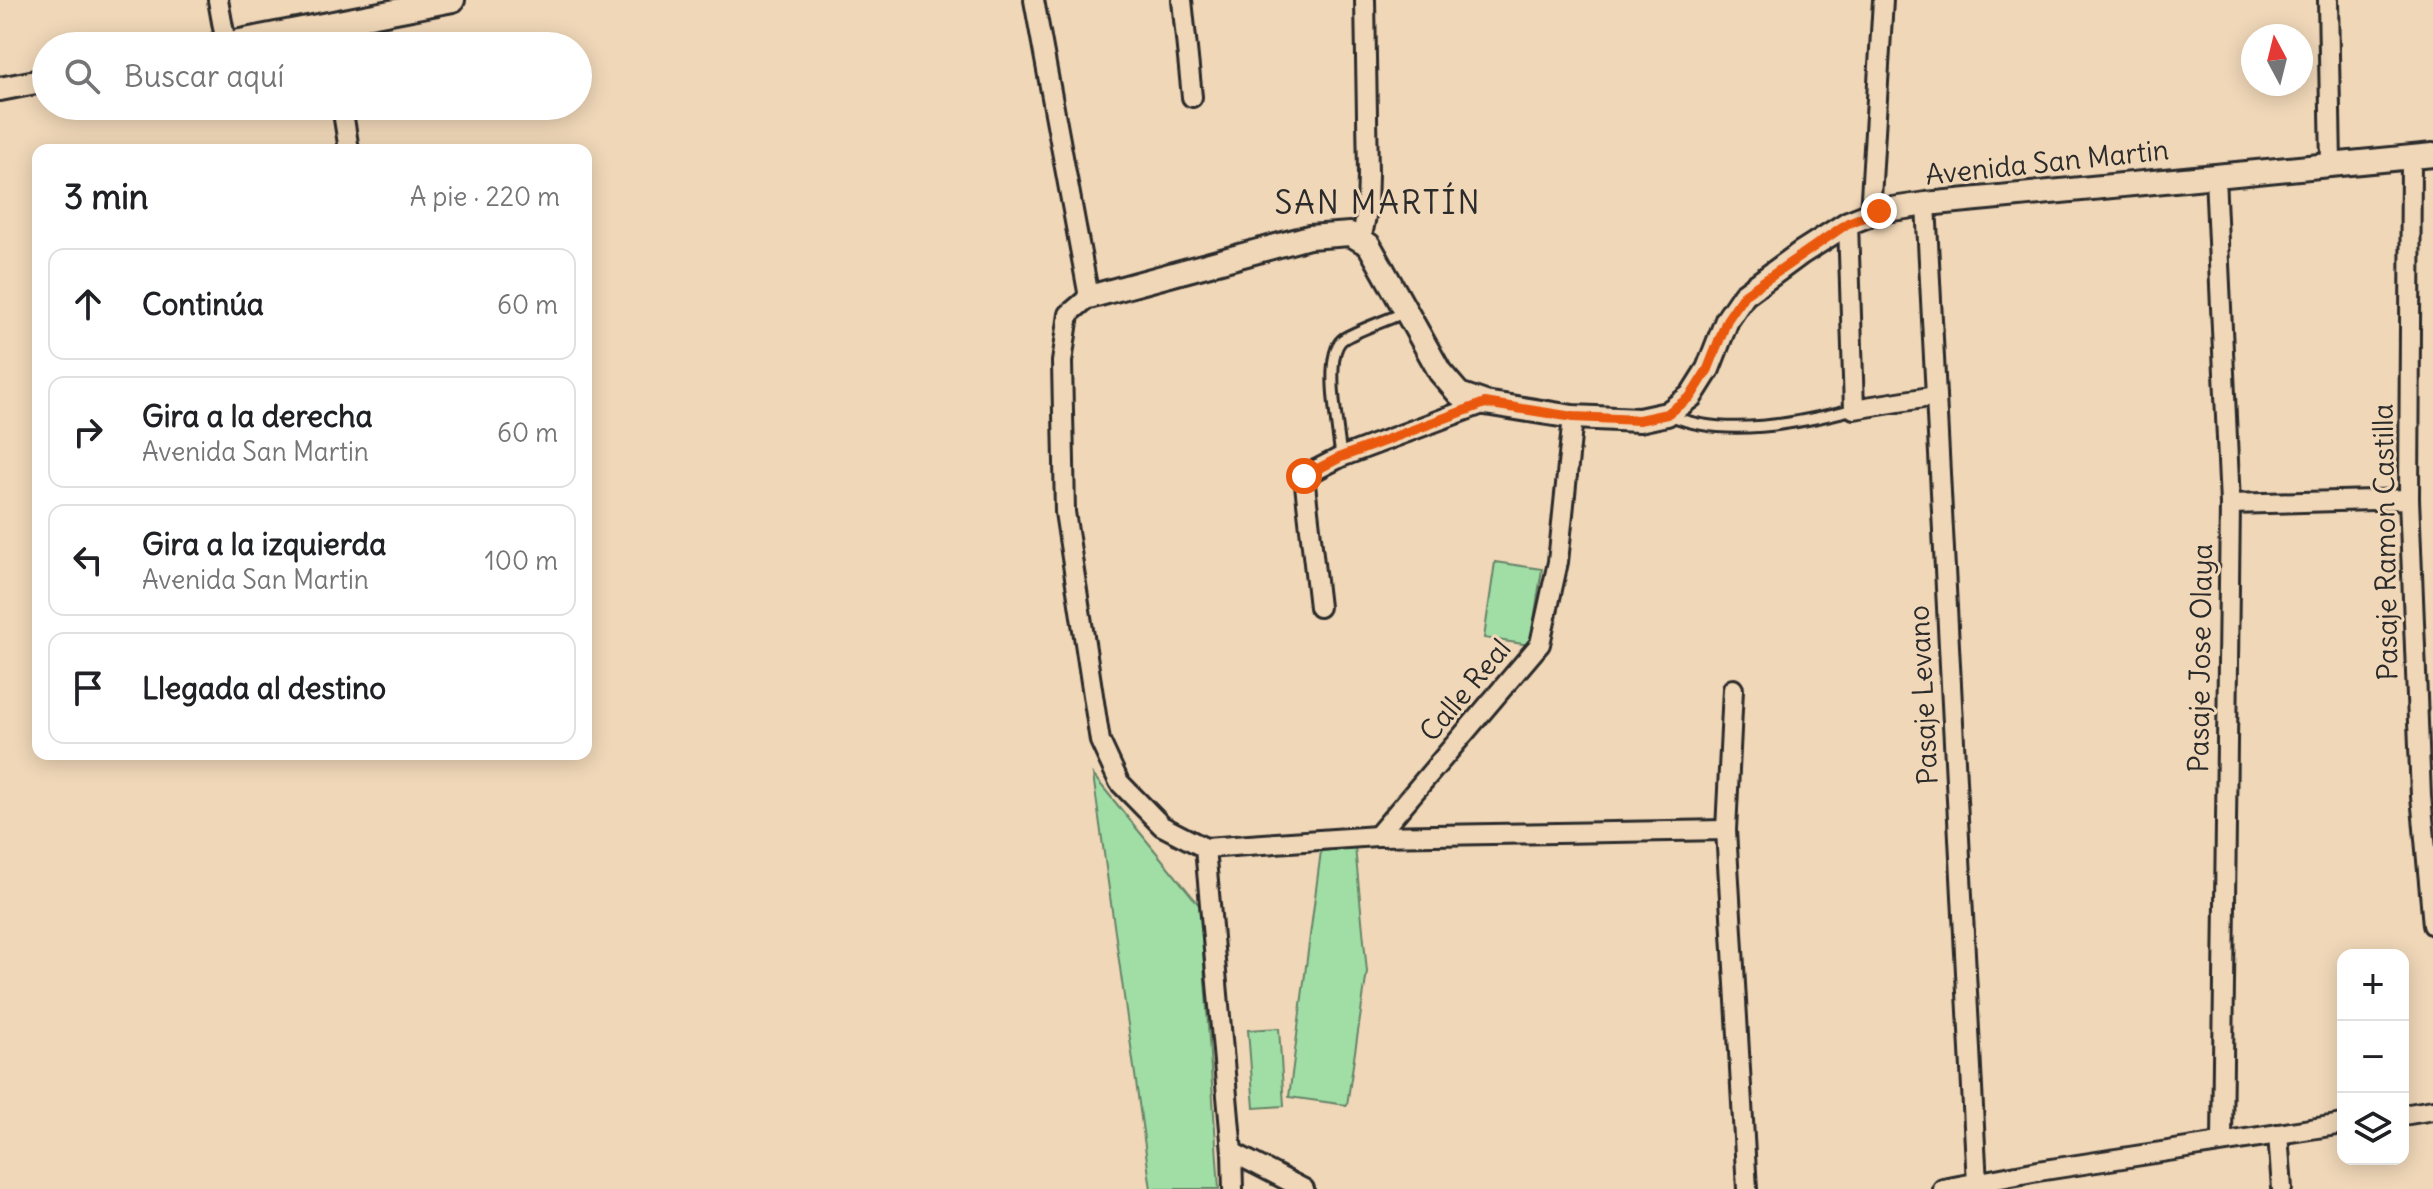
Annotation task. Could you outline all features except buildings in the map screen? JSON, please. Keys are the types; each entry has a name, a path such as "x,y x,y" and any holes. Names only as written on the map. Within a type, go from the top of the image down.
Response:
{"street":[{"path":"218,0 219,32"},
{"path":"341,32 453,0"},
{"path":"1034,0 1089,297"},
{"path":"1182,0 1192,97"},
{"path":"1361,241 1367,211 1368,174 1365,0"},
{"path":"1870,214 1883,0"},
{"path":"2328,0 2331,165"},
{"path":"0,89 32,83"},
{"path":"344,120 348,144"},
{"name":"Avenida San Martin","path":"1667,414 1691,396 1708,369 1727,320 1744,295 1848,223 1870,214 1926,204 2422,156"},
{"name":"Pasaje Ramon Castilla","path":"2422,156 2409,499 2421,796 2433,925"},
{"name":"Pasaje Jose Olaya","path":"2215,176 2230,504 2222,1141"},
{"name":"Pasaje Levano","path":"1926,204 1977,1184"},
{"path":"1848,223 1854,409 1936,396"},
{"path":"1667,414 1639,420 1573,417 1485,403 1459,394 1440,372 1369,245 1350,234 1309,237 1089,297 1069,314 1062,362 1065,512 1100,741 1119,782 1162,826 1205,848 1377,836 1726,830"},
{"path":"1319,607 1304,476 1341,457 1485,403"},
{"name":"Calle Real","path":"1377,836 1540,644 1558,562 1573,417"},
{"path":"2230,504 2409,499"},
{"path":"1733,689 1726,830 1747,1189"},
{"path":"1205,848 1233,1189"},
{"path":"2409,1114 2433,1110"},
{"path":"1943,1189 2038,1180 2222,1141 2337,1125"},
{"path":"2278,1134 2282,1189"},
{"path":"1232,1152 1304,1189"}],"lane":[{"path":"1341,457 1332,372 1335,351 1342,341 1406,312"},
{"path":"1667,414 1690,424 1731,429 1823,417 1854,409"}],"green space":[{"path":"1495,562 1542,569 1530,645 1484,638"},
{"path":"1093,775 1200,906 1219,1189 1151,1189"},
{"path":"1355,847 1367,972 1347,1105 1289,1097 1321,851"},
{"path":"1279,1028 1284,1106 1254,1108 1248,1030"}],"district":[{"name":"SAN MARTÍN","path":"1378,203"}],"route":[{"path":"1304,476 1341,457 1485,403 1573,417 1639,420 1667,414 1691,396 1708,369 1727,320 1744,295 1848,223 1879,211"}]}
